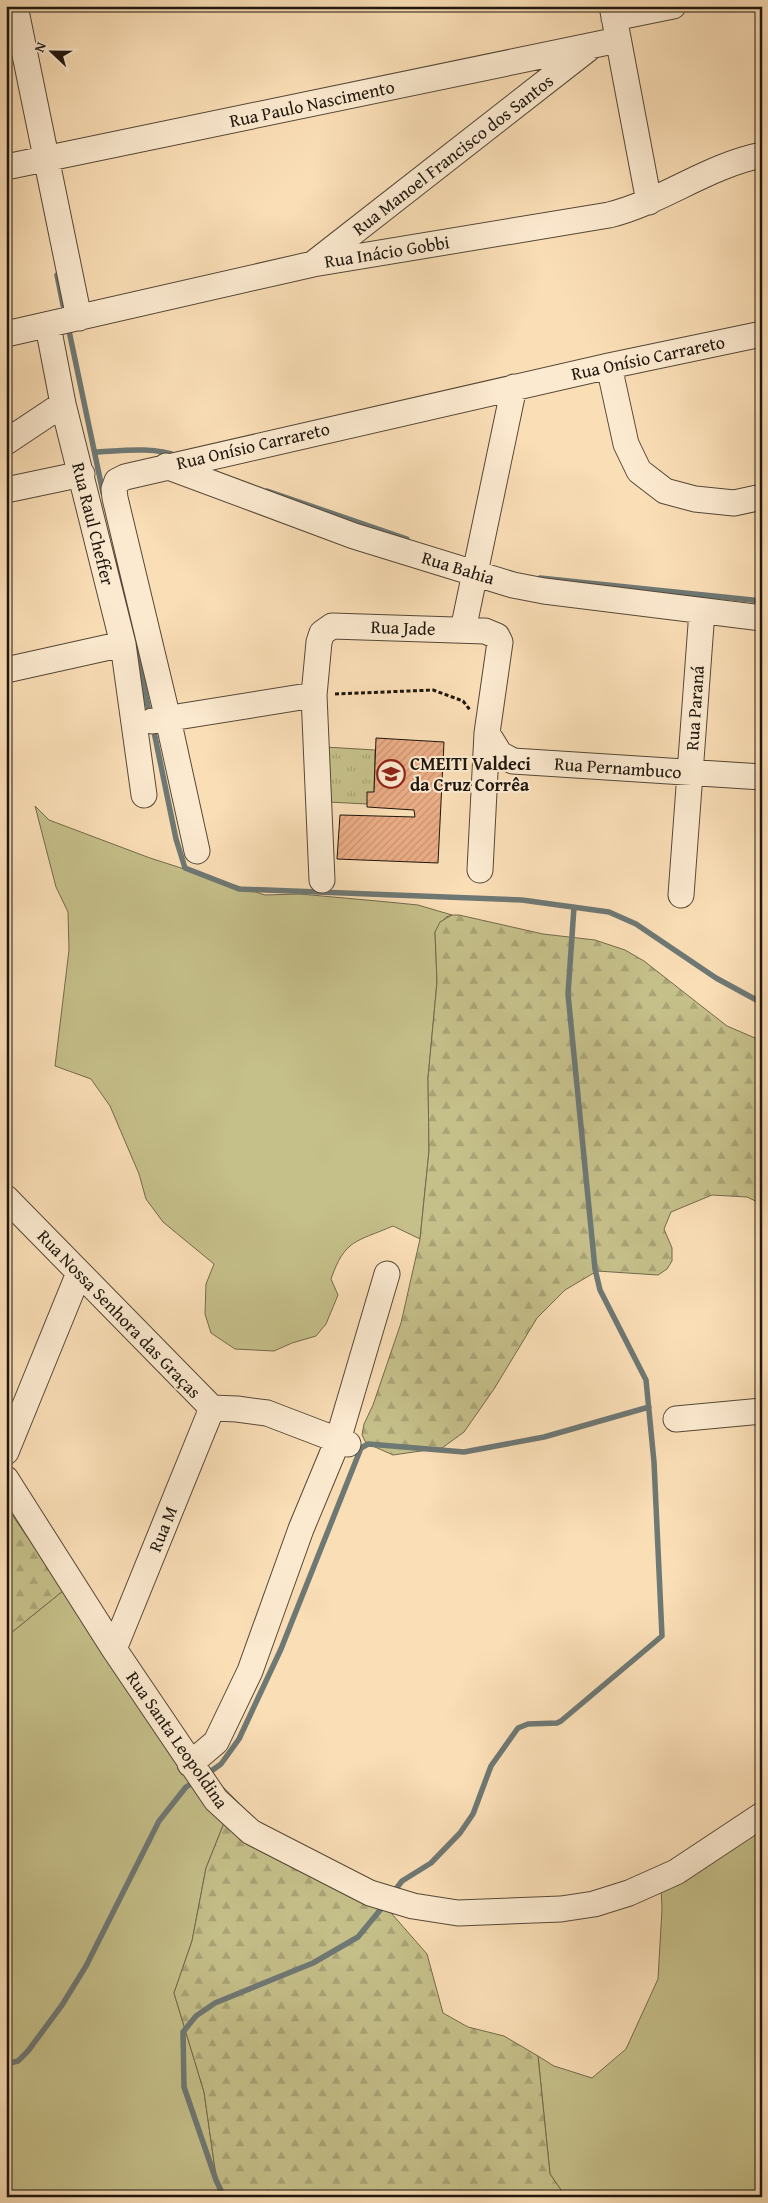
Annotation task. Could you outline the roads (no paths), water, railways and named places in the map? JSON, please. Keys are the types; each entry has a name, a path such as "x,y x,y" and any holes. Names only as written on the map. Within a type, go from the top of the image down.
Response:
{"street":[{"path":"16,6 79,318"},
{"name":"Rua Paulo Nascimento","path":"11,166 592,46 615,21 673,6"},
{"path":"615,21 650,202"},
{"name":"Rua Manoel Francisco dos Santos","path":"313,264 592,46"},
{"name":"Rua Inácio Gobbi","path":"6,334 48,326 313,264 608,215 650,202 738,160 762,156"},
{"name":"Rua Raul Cheffer","path":"48,326 63,404 123,644 152,721"},
{"name":"Rua Onísio Carrareto","path":"197,851 152,721 114,489 117,481 124,477 169,466 514,387 762,334"},
{"path":"609,366 626,444 639,471 665,491 695,499 734,503 762,498"},
{"path":"462,630 514,387"},
{"path":"6,442 63,404"},
{"name":"Rua Bahia","path":"169,466 354,536 513,585 544,591 762,618"},
{"path":"6,490 84,484"},
{"name":"Rua Paraná","path":"681,895 702,611"},
{"name":"Rua Jade","path":"322,880 314,695 319,642 322,633 332,626 462,630 492,633 497,636 500,642 487,733 480,870"},
{"path":"6,670 123,644"},
{"path":"144,795 152,721 314,695"},
{"name":"Rua Pernambuco","path":"487,733 500,754 513,761 762,777"},
{"name":"Rua Nossa Senhora das Graças","path":"6,1198 212,1408"},
{"path":"6,1452 80,1273"},
{"path":"190,1764 216,1742 250,1671 300,1529 343,1442 387,1274"},
{"path":"212,1408 244,1409 267,1413 343,1442"},
{"name":"Rua M","path":"114,1649 212,1408"},
{"path":"676,1419 762,1411"},
{"name":"Rua Santa Leopoldina","path":"6,1479 114,1649 216,1800 250,1832 370,1894 413,1906 458,1913 561,1909 594,1904 676,1872 762,1815"}],"waterway":[{"path":"57,275 65,315"},
{"path":"68,326 103,493"},
{"path":"95,452 147,450 177,456"},
{"path":"267,491 407,539"},
{"path":"120,571 150,716"},
{"path":"540,578 762,601"},
{"path":"153,727 176,839 185,868 239,889 522,900 609,912 636,924 716,978 762,1003"},
{"path":"392,1894 402,1881 431,1863 460,1833 473,1814 491,1766 518,1728 528,1724 557,1723 561,1721 662,1636 654,1462 646,1380 600,1290 595,1269 568,994 574,907"},
{"path":"207,1774 221,1764 239,1739 281,1649 361,1448 368,1444 464,1452 544,1437 649,1407"},
{"path":"6,2064 18,2061 28,2051 62,2005 86,1966 159,1821 186,1787 196,1781"},
{"path":"224,2197 216,2180 184,2087 183,2032 196,2016 215,2003 313,1963 358,1937 385,1904"}],"place":[{"name":"CMEITI Valdeci da Cruz Corrêa","path":"391,774"}]}
